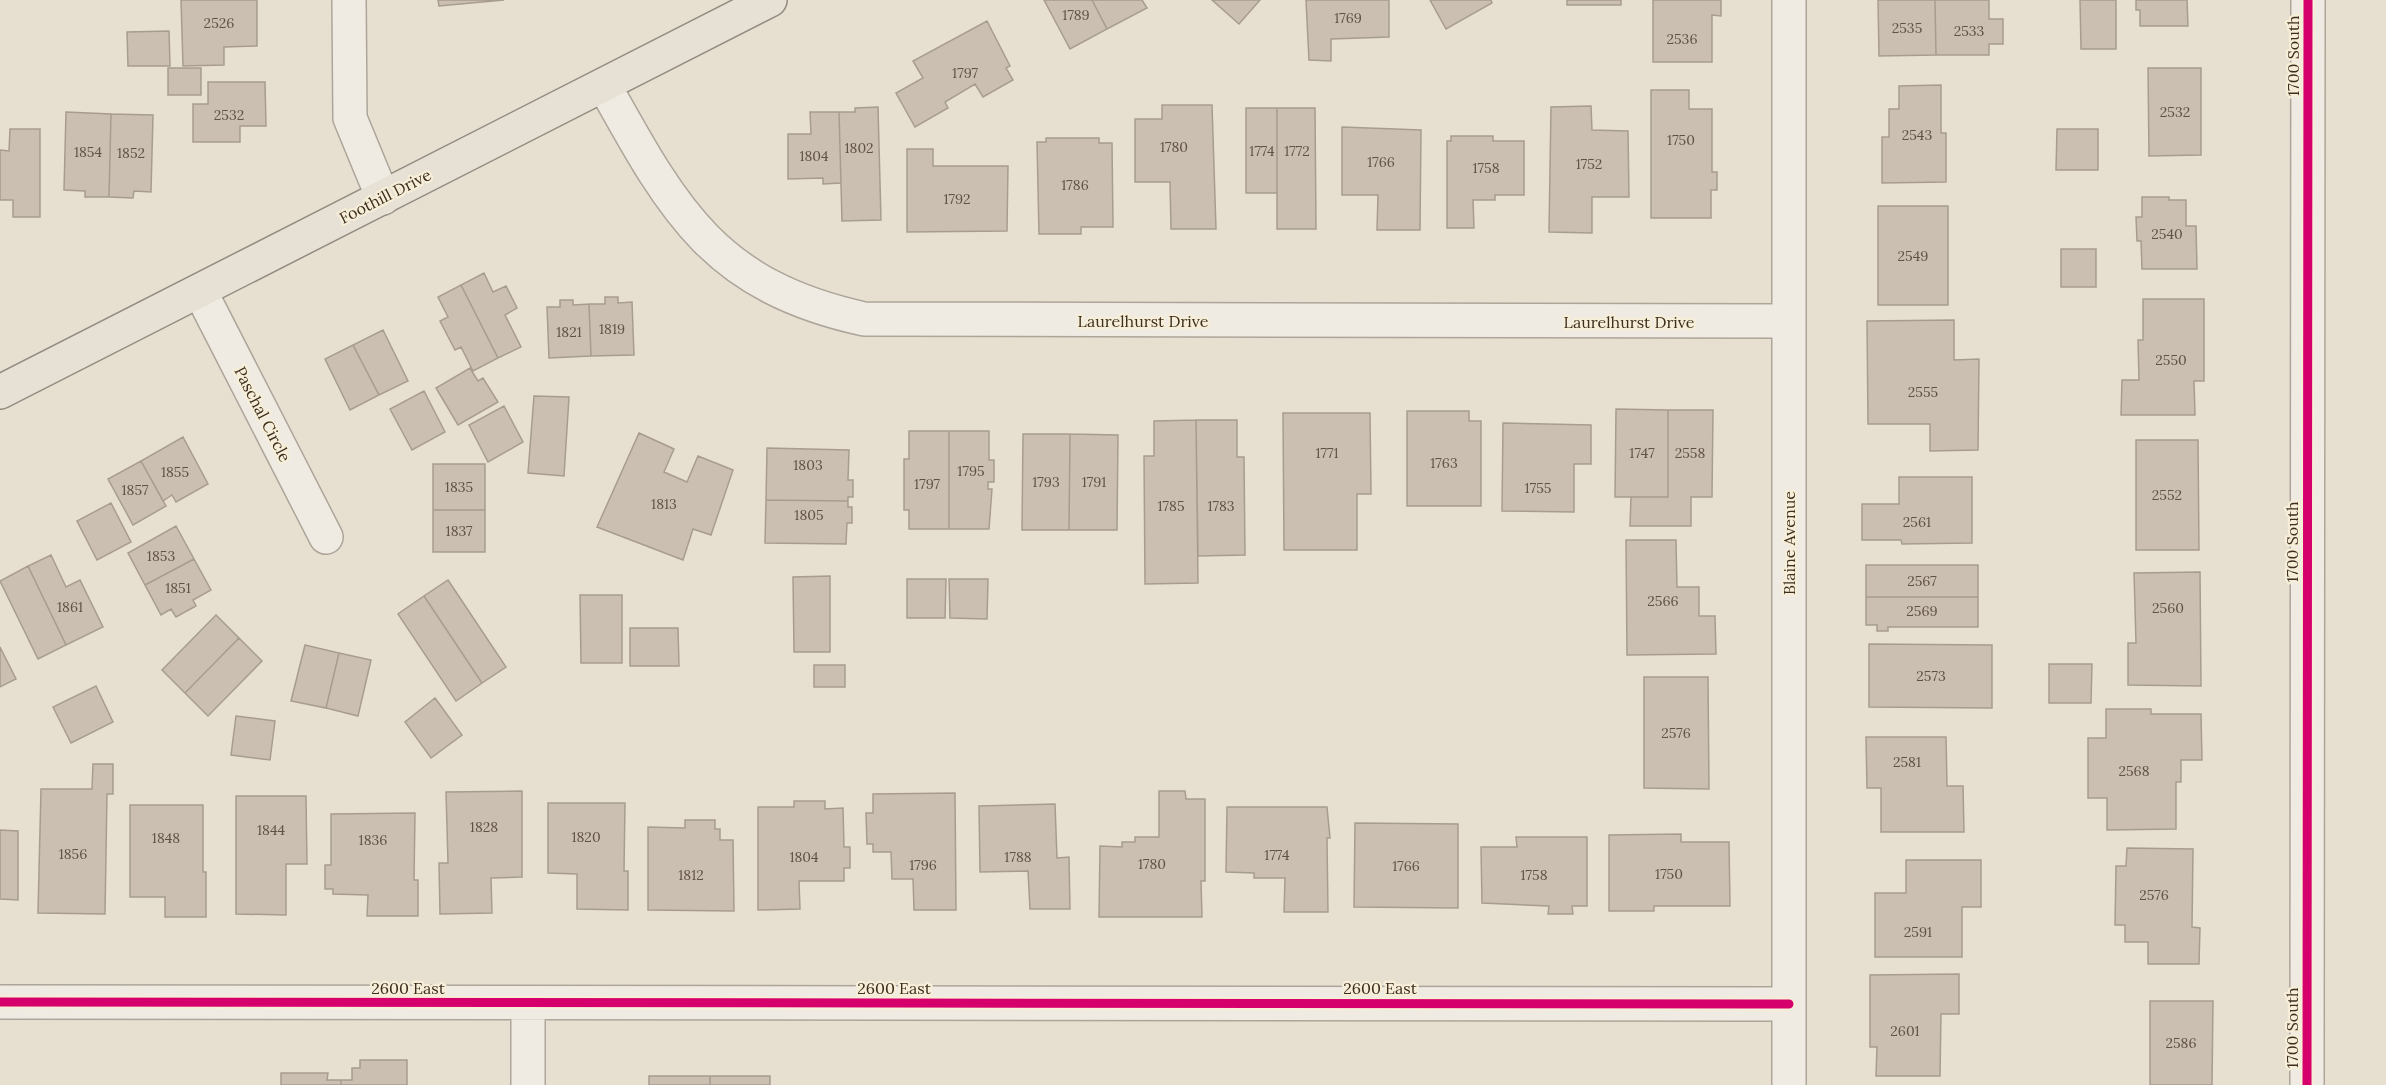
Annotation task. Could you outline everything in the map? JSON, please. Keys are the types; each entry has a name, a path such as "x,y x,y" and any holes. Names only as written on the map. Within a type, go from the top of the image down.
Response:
{"main road":[{"name":"Foothill Drive","path":"0,392 770,0"}],"street":[{"path":"349,0 350,118 383,198"},
{"name":"Blaine Avenue","path":"1789,0 1789,1085"},
{"name":"1700 South","path":"2307,1085 2308,0"},
{"name":"Laurelhurst Drive","path":"604,85 644,157 670,197 697,230 723,256 753,278 790,297 826,311 864,319 1789,321"},
{"name":"Paschal Circle","path":"200,291 326,537"},
{"name":"2600 East","path":"0,1002 1789,1004"},
{"path":"528,1003 528,1085"}],"building":[{"path":"181,0 257,0 257,46 224,47 224,65 183,66"},
{"path":"438,0 504,0 439,6"},
{"path":"1044,0 1092,0 1107,29 1070,49"},
{"path":"1092,0 1142,0 1147,8 1107,29"},
{"path":"1212,0 1260,0 1239,24"},
{"path":"1306,0 1389,0 1389,37 1331,39 1331,61 1309,60"},
{"path":"1430,0 1491,0 1492,3 1446,29"},
{"path":"1567,0 1621,0 1621,5 1567,5"},
{"path":"1653,0 1721,0 1721,16 1712,15 1712,62 1653,62"},
{"path":"1878,0 1935,0 1936,55 1879,56"},
{"path":"1935,0 1989,0 1989,19 2003,19 2003,44 1989,44 1989,55 1936,55"},
{"path":"2080,0 2116,0 2116,49 2081,49"},
{"path":"2136,0 2187,0 2188,26 2140,26 2140,10 2136,10"},
{"path":"987,21 1010,66 1006,68 1013,80 983,97 975,84 945,102 948,108 915,127 896,93 923,78 913,61"},
{"path":"169,31 170,66 128,66 127,32"},
{"path":"168,68 201,68 201,95 168,95"},
{"path":"2148,68 2201,68 2201,155 2149,156"},
{"path":"208,82 265,82 266,126 240,126 240,142 193,142 193,104 208,104"},
{"path":"1941,85 1941,133 1946,133 1946,182 1882,183 1882,137 1889,137 1889,109 1899,109 1899,86"},
{"path":"1651,90 1689,90 1689,109 1712,109 1712,172 1717,172 1717,190 1711,190 1711,218 1651,218"},
{"path":"1162,105 1212,105 1216,229 1171,229 1170,182 1135,182 1135,119 1162,119"},
{"path":"1591,106 1592,130 1628,131 1629,197 1592,197 1592,233 1549,232 1551,107"},
{"path":"878,107 881,220 842,221 839,112 855,112 855,108"},
{"path":"1246,108 1277,108 1277,193 1246,193"},
{"path":"1277,108 1315,108 1316,229 1277,229"},
{"path":"66,112 111,114 109,197 85,197 85,191 64,190"},
{"path":"810,112 839,112 841,183 823,184 823,178 788,179 788,134 811,134"},
{"path":"111,114 153,115 151,192 134,191 133,198 109,197"},
{"path":"1342,127 1421,130 1420,230 1377,230 1378,195 1342,195"},
{"path":"10,129 40,129 40,217 13,217 13,200 0,200 0,150 9,151"},
{"path":"2057,129 2098,129 2098,170 2056,170"},
{"path":"1451,136 1493,136 1493,141 1524,141 1524,195 1495,195 1495,200 1473,200 1474,228 1447,228 1447,141 1451,141"},
{"path":"1046,138 1099,138 1099,143 1112,143 1113,227 1081,227 1081,234 1039,234 1037,142 1046,142"},
{"path":"907,149 933,149 933,166 1008,166 1007,231 907,232"},
{"path":"2142,197 2169,197 2169,200 2186,200 2186,226 2196,226 2197,269 2142,269 2141,241 2137,241 2136,217 2142,217"},
{"path":"1878,206 1948,206 1948,305 1878,305"},
{"path":"2061,249 2096,249 2096,287 2061,287"},
{"path":"484,273 493,292 506,286 517,308 505,315 521,347 498,358 461,285"},
{"path":"461,285 498,358 473,371 461,347 455,350 440,321 448,317 438,297"},
{"path":"605,297 618,297 618,303 632,302 634,355 591,356 589,304 605,304"},
{"path":"2143,299 2204,299 2204,381 2194,381 2195,415 2121,415 2122,380 2139,380 2138,340 2143,340"},
{"path":"560,300 573,300 573,305 589,304 591,356 549,358 547,307 560,307"},
{"path":"1954,320 1954,360 1979,359 1978,450 1930,451 1930,424 1868,424 1867,321"},
{"path":"383,330 408,381 379,395 353,345"},
{"path":"353,345 379,395 350,410 325,359"},
{"path":"470,368 478,381 483,378 498,402 458,425 436,388"},
{"path":"424,391 445,432 412,450 390,409"},
{"path":"534,396 569,397 564,476 528,473"},
{"path":"504,406 523,442 488,462 469,425"},
{"path":"1616,409 1668,410 1668,497 1615,497"},
{"path":"1668,410 1713,410 1712,497 1691,497 1691,526 1630,526 1631,497 1668,497"},
{"path":"1407,411 1469,411 1469,421 1481,421 1481,506 1407,506"},
{"path":"1283,413 1370,413 1371,494 1357,494 1357,550 1284,550"},
{"path":"1196,420 1237,420 1237,457 1244,457 1245,555 1198,556"},
{"path":"1196,420 1198,583 1145,584 1144,456 1154,456 1154,421"},
{"path":"1503,423 1591,425 1591,464 1574,464 1574,512 1502,511"},
{"path":"909,431 949,431 949,529 909,529 909,510 904,510 904,459 909,459"},
{"path":"949,431 989,431 989,460 994,460 994,482 988,482 988,489 992,489 989,529 949,529"},
{"path":"639,433 674,449 664,472 687,482 698,456 733,470 711,535 693,529 683,560 597,527"},
{"path":"1023,434 1070,434 1069,530 1022,530"},
{"path":"1070,434 1118,435 1117,530 1069,530"},
{"path":"183,437 208,484 176,502 172,495 163,501 141,461"},
{"path":"2136,440 2198,440 2199,550 2136,550"},
{"path":"767,448 849,450 848,480 853,480 853,497 848,497 848,501 766,500"},
{"path":"141,461 166,506 133,525 108,479"},
{"path":"433,464 485,464 485,510 433,510"},
{"path":"1899,477 1972,477 1972,543 1902,544 1901,540 1862,540 1862,504 1899,504"},
{"path":"766,500 848,501 848,507 852,507 852,523 847,523 846,544 765,543"},
{"path":"111,503 131,542 97,560 77,521"},
{"path":"433,510 485,510 485,552 433,552"},
{"path":"176,526 194,559 145,585 128,553"},
{"path":"1626,540 1676,540 1677,587 1699,587 1699,616 1715,616 1716,654 1627,655"},
{"path":"51,555 66,587 80,580 103,627 66,645 28,566"},
{"path":"194,559 211,590 193,600 196,606 176,617 171,609 161,615 145,585"},
{"path":"1866,565 1978,565 1978,597 1866,597"},
{"path":"28,566 66,645 38,659 0,581"},
{"path":"2200,572 2201,686 2128,685 2128,643 2136,643 2134,573"},
{"path":"830,576 830,652 794,652 793,577"},
{"path":"907,579 946,579 945,618 907,618"},
{"path":"949,579 988,579 987,619 950,618"},
{"path":"448,580 506,667 482,683 424,596"},
{"path":"580,595 622,595 622,663 581,663"},
{"path":"424,596 482,683 456,701 398,614"},
{"path":"1866,597 1978,597 1978,627 1888,627 1888,631 1877,631 1877,625 1866,625"},
{"path":"216,615 239,638 185,693 162,670"},
{"path":"630,628 678,628 679,666 630,666"},
{"path":"239,638 262,661 208,716 185,693"},
{"path":"1869,644 1992,645 1992,708 1869,707"},
{"path":"305,645 339,653 326,708 291,701"},
{"path":"0,647 16,679 0,687"},
{"path":"339,653 371,660 358,716 326,708"},
{"path":"2049,664 2092,664 2091,703 2049,703"},
{"path":"814,665 845,665 845,687 814,687"},
{"path":"1644,677 1708,677 1709,789 1644,788"},
{"path":"96,686 113,722 71,743 53,707"},
{"path":"435,698 462,735 431,758 405,722"},
{"path":"2106,709 2151,709 2151,714 2201,714 2202,760 2181,760 2181,782 2176,782 2176,829 2107,830 2107,798 2088,798 2088,738 2106,738"},
{"path":"236,716 275,721 270,760 231,755"},
{"path":"1866,737 1946,737 1947,786 1963,786 1964,832 1881,832 1881,788 1867,788"},
{"path":"93,764 113,764 113,794 107,794 105,914 38,913 41,789 92,789"},
{"path":"522,791 522,877 491,878 492,913 440,914 439,863 448,863 446,792"},
{"path":"1159,791 1185,791 1186,799 1205,799 1205,881 1201,881 1202,917 1099,917 1100,846 1122,847 1122,842 1135,842 1135,837 1159,837"},
{"path":"955,793 956,910 914,910 913,879 892,879 891,852 873,852 873,844 867,844 866,813 873,813 873,794"},
{"path":"236,796 306,796 307,864 286,864 286,915 236,914"},
{"path":"794,801 825,801 825,809 843,808 844,847 850,847 850,868 844,868 844,881 799,881 800,909 758,910 758,807 794,807"},
{"path":"548,803 625,803 624,871 628,871 628,910 577,909 577,874 548,873"},
{"path":"1055,804 1057,858 1069,857 1070,909 1030,909 1028,871 980,872 979,806"},
{"path":"130,805 203,805 206,917 165,917 165,897 130,897"},
{"path":"1227,807 1327,807 1330,838 1327,838 1328,912 1284,912 1285,878 1254,878 1254,873 1226,872"},
{"path":"415,813 414,880 418,880 418,916 367,916 368,895 333,894 333,889 325,889 325,865 331,865 331,814"},
{"path":"685,820 715,820 715,829 720,829 720,840 733,840 734,911 648,910 648,827 685,828"},
{"path":"1355,823 1458,824 1458,908 1354,907"},
{"path":"0,830 18,831 18,900 0,899"},
{"path":"1681,834 1681,842 1729,842 1730,906 1654,906 1654,911 1609,911 1609,835"},
{"path":"1516,837 1587,837 1587,906 1572,906 1573,914 1548,914 1549,906 1482,903 1481,847 1517,847"},
{"path":"2127,848 2193,849 2192,927 2200,928 2199,964 2148,964 2148,942 2125,942 2125,925 2115,925 2116,866 2126,866"},
{"path":"1906,860 1981,860 1981,907 1962,907 1962,957 1875,957 1875,893 1906,893"},
{"path":"1959,974 1959,1014 1941,1014 1940,1076 1876,1076 1877,1047 1870,1047 1870,975"},
{"path":"2150,1001 2213,1001 2212,1085 2150,1085"},
{"path":"360,1060 407,1060 407,1085 341,1085 341,1080 352,1080 352,1068 360,1068"},
{"path":"281,1073 328,1073 327,1080 341,1080 341,1085 281,1085"},
{"path":"649,1076 710,1076 710,1085 649,1085"},
{"path":"710,1076 770,1076 770,1085 710,1085"}],"cycle path":[{"path":"2307,1085 2308,0"},
{"path":"0,1002 1789,1004"}]}
